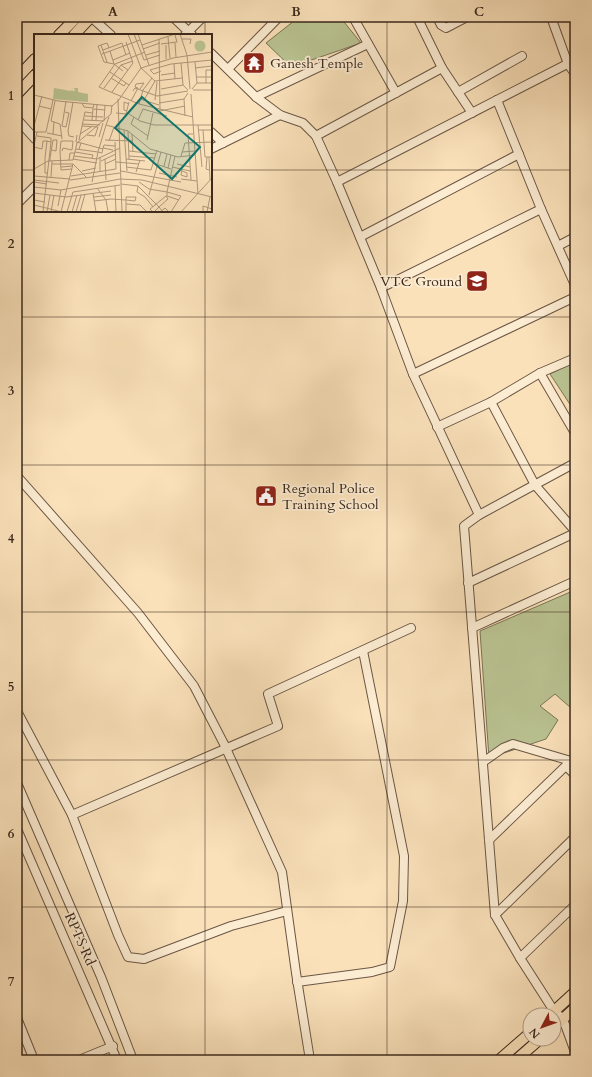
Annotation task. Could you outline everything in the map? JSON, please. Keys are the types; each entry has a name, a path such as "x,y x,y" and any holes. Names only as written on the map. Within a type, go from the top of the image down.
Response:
{"main road":[{"path":"60,34 76,17"},
{"path":"75,34 91,17"},
{"path":"17,78 34,60"},
{"path":"17,94 34,76"},
{"path":"559,1007 575,992"},
{"path":"563,1019 575,1008"},
{"path":"499,1060 522,1040"},
{"path":"516,1060 531,1047"}],"street":[{"path":"91,17 110,34"},
{"path":"173,17 188,34 204,17"},
{"path":"228,69 279,17"},
{"path":"353,17 396,93"},
{"path":"437,17 446,28 467,17"},
{"path":"550,17 572,62 575,74"},
{"path":"420,18 442,68 472,113"},
{"path":"256,97 368,44"},
{"path":"212,54 256,97 280,115 303,123 316,136 337,182 381,288 413,374 480,515"},
{"path":"458,92 522,56"},
{"path":"337,182 572,62"},
{"path":"316,136 442,68"},
{"path":"497,100 541,210 575,285"},
{"path":"212,148 280,115"},
{"path":"17,119 34,137"},
{"path":"212,133 223,143"},
{"path":"360,237 519,154"},
{"path":"17,204 34,187"},
{"path":"381,288 541,210"},
{"path":"558,246 575,237"},
{"path":"413,374 575,297"},
{"path":"437,426 491,402 540,373 575,358"},
{"path":"540,373 575,433"},
{"path":"468,583 575,532 535,485 491,402"},
{"path":"549,1007 495,915 464,526 480,515 575,463"},
{"path":"17,476 142,619 194,686 226,749 282,872 297,982 310,1060"},
{"path":"472,628 575,581"},
{"path":"72,815 278,726 268,694 411,628"},
{"path":"297,982 372,972 390,967 395,950 403,901 404,856 363,650"},
{"path":"17,711 72,815 118,935 128,957 144,959 230,926 287,911"},
{"path":"483,762 503,748 513,744 571,762"},
{"path":"571,762 575,775"},
{"path":"489,840 571,762"},
{"path":"17,783 101,977 132,1060"},
{"name":"RPTS Rd","path":"17,829 117,1060"},
{"path":"495,915 575,837"},
{"path":"520,958 575,905"},
{"path":"563,1019 575,1052"},
{"path":"18,1021 34,1060"},
{"path":"79,1060 112,1046"}],"green space":[{"path":"299,17 340,17 361,43 291,67 266,43"},
{"path":"575,362 575,412 550,374"},
{"path":"575,590 575,704 571,708 555,694 540,706 558,720 546,739 489,758 480,631"}],"place":[{"name":"Ganesh Temple","path":"254,63"},
{"name":"VTC Ground","path":"477,281"},
{"name":"Regional Police Training School","path":"266,496"}]}
